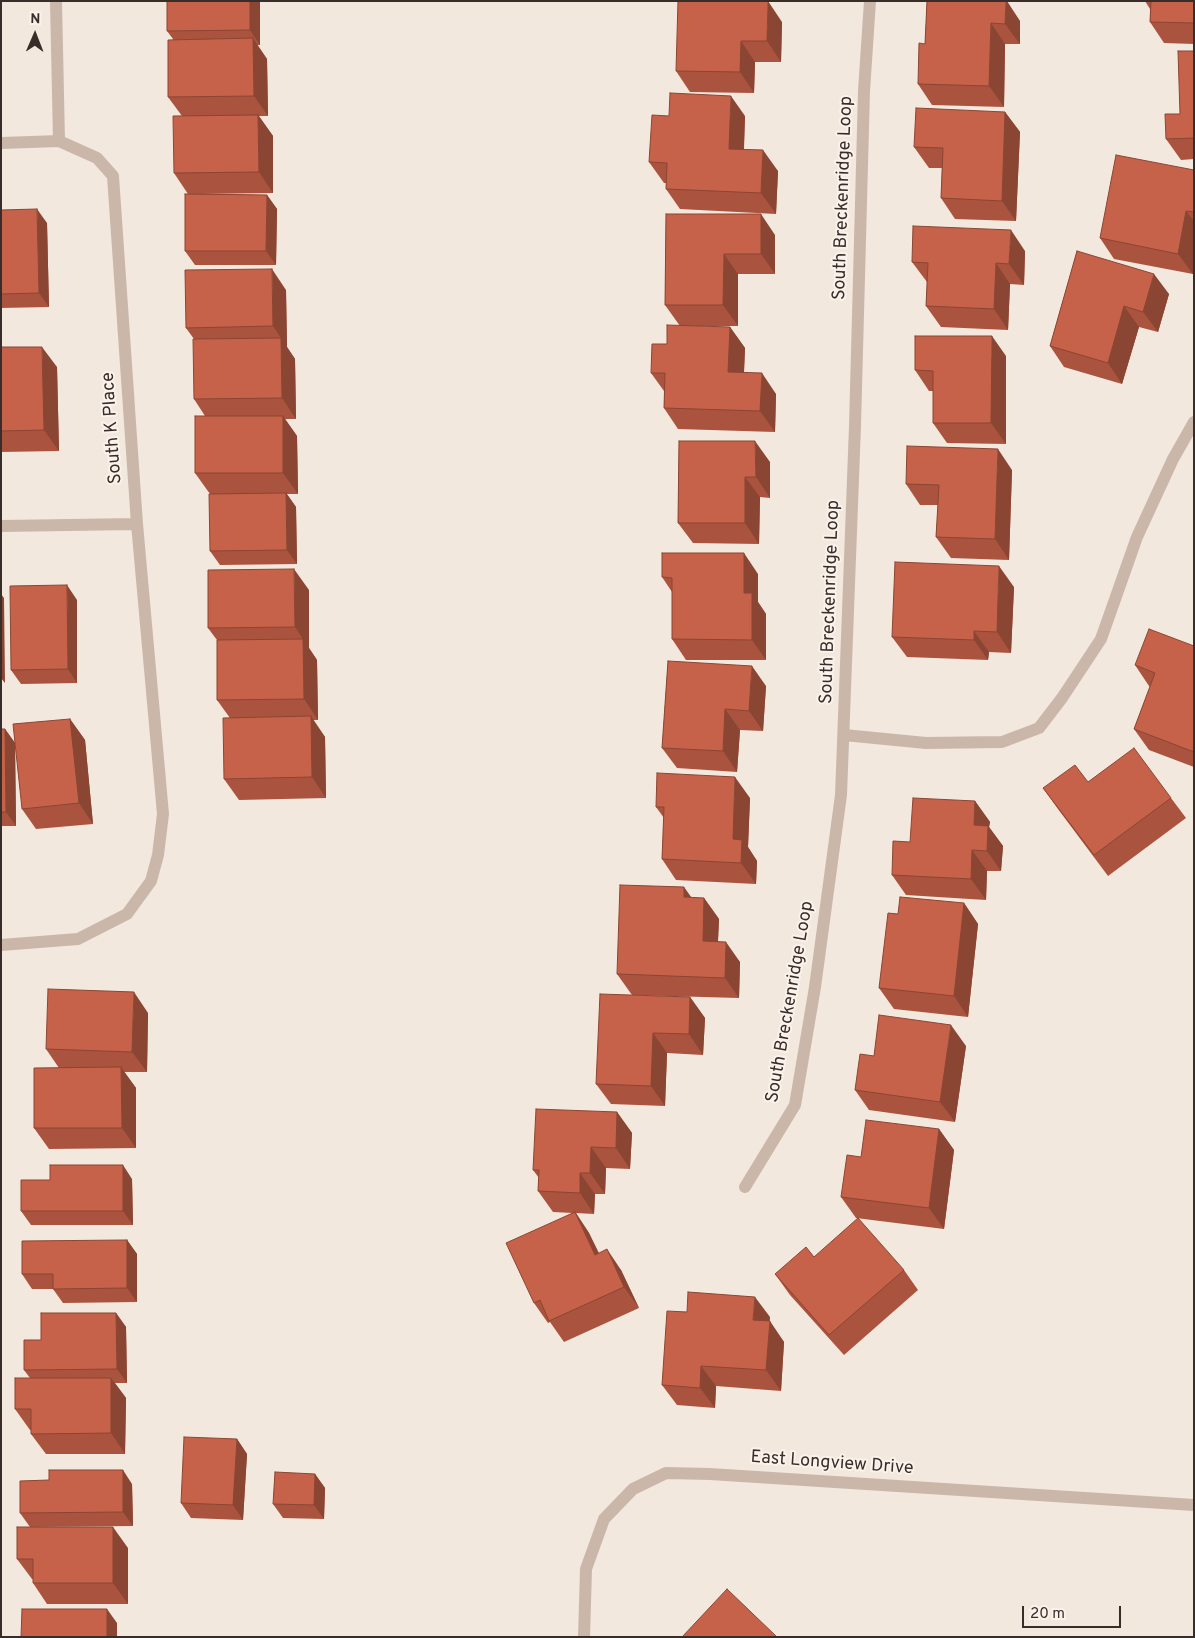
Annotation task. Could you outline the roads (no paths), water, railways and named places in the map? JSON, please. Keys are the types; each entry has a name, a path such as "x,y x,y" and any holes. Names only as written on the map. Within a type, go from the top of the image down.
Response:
{"street":[{"path":"1,144 59,141 56,1"},
{"name":"South Breckenridge Loop","path":"745,1188 794,1105 818,968 841,795 863,119 870,1"},
{"name":"South K Place","path":"1,945 78,939 127,914 151,881 158,855 163,814 137,524 113,176 97,158 59,141"},
{"path":"844,735 926,743 1002,742 1039,728 1062,698 1101,639 1137,537 1173,459 1194,422"},
{"path":"1,526 137,524"},
{"name":"East Longview Drive","path":"584,1637 586,1569 604,1519 633,1489 666,1473 710,1474 1194,1505"}]}
